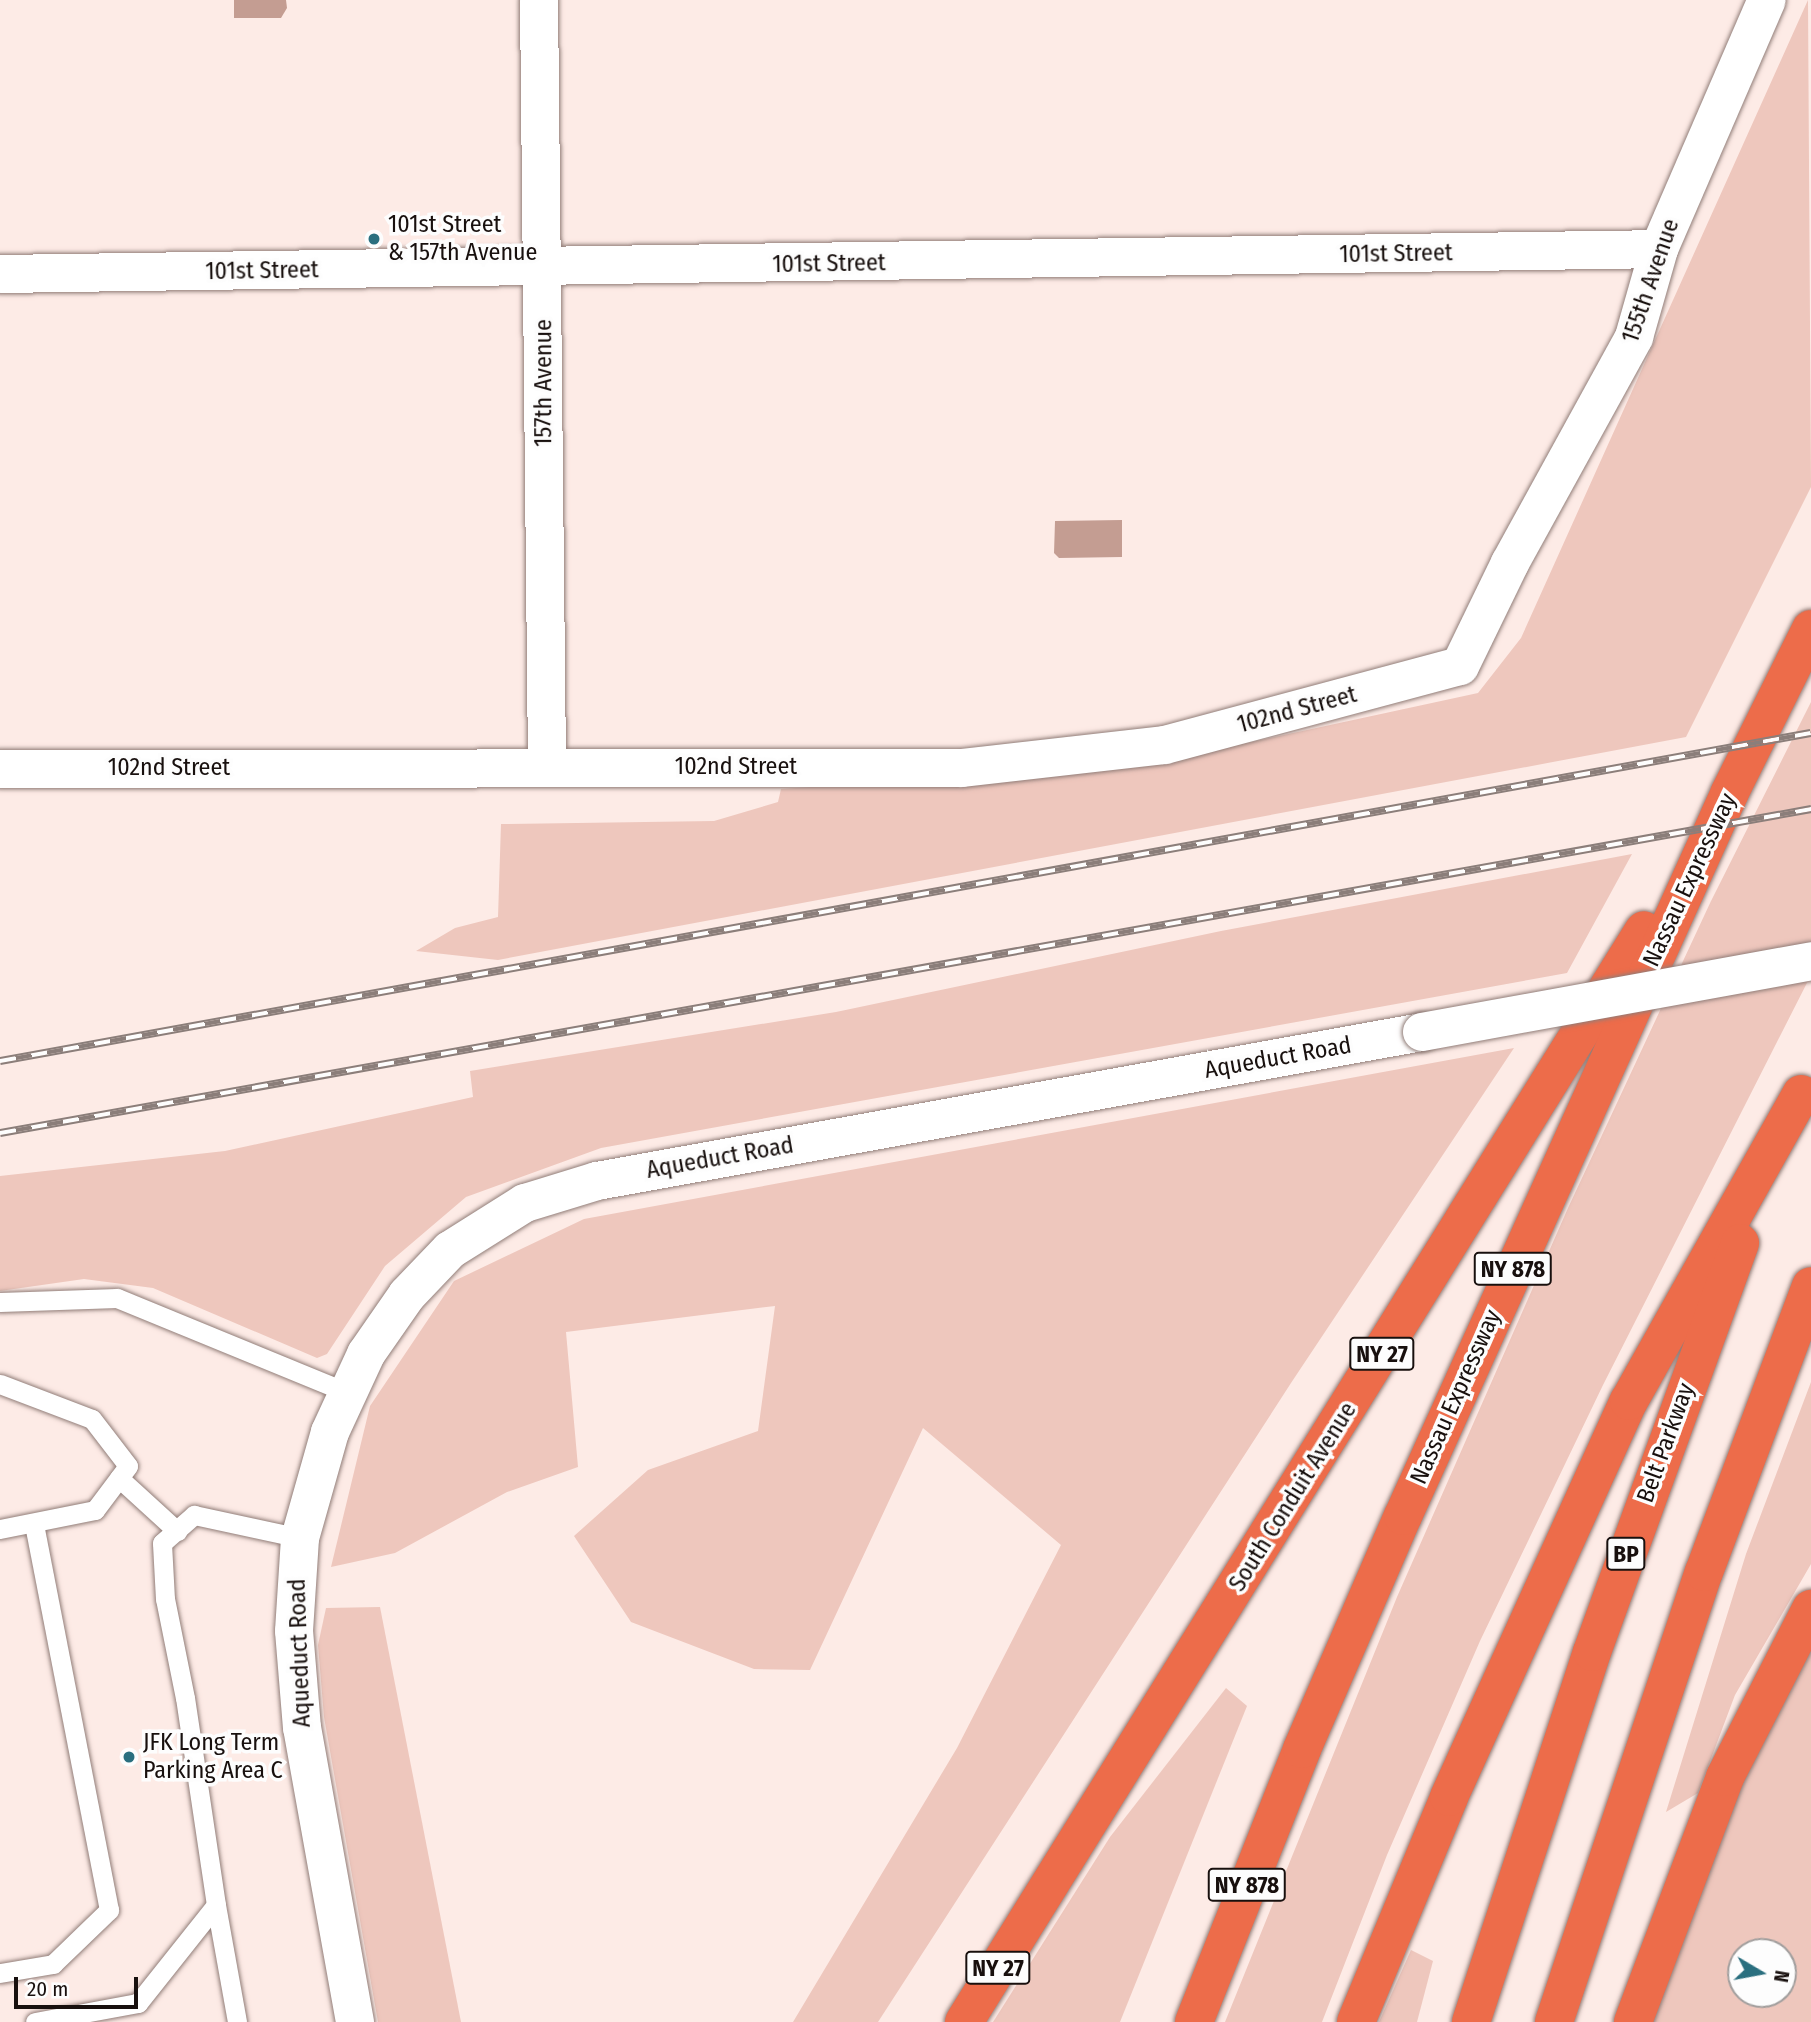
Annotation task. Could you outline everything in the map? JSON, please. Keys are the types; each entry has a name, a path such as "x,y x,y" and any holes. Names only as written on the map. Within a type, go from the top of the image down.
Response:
{"highway":[{"name":"Nassau Expressway","path":"1194,2022 1302,1749 1397,1528 1730,792 1811,629"},
{"name":"South Conduit Avenue","path":"964,2022 1730,792"},
{"path":"1356,2022 1449,1797 1629,1401 1806,1082"},
{"name":"Belt Parkway","path":"1471,2022 1642,1509 1740,1242 1806,1082"},
{"path":"1554,2022 1704,1572 1811,1286"},
{"path":"1633,2022 1725,1777 1811,1609"},
{"path":"943,2022 1033,1914"}],"street":[{"name":"157th Avenue","path":"539,0 547,766"},
{"name":"155th Avenue","path":"1460,666 1510,563 1634,337 1659,249 1766,0"},
{"name":"101st Street","path":"0,274 543,268 1659,249"},
{"name":"102nd Street","path":"0,769 547,766 962,768 1165,745 1460,666"},
{"name":"Aqueduct Road","path":"355,2022 302,1728 294,1631 300,1538 316,1471 346,1392 385,1324 450,1250 501,1215 561,1191 643,1172 1811,961"}],"lane":[{"path":"0,1301 117,1298 346,1392"},
{"path":"0,1384 92,1419 128,1466 95,1510 0,1529"},
{"path":"119,1478 177,1531"},
{"path":"237,2022 216,1905 185,1698 165,1600 162,1543 194,1515 300,1538"},
{"path":"0,1973 53,1964 109,1910 34,1523"},
{"path":"35,2022 138,2003 216,1905"}],"shaded area":[{"path":"234,0 286,0 287,8 281,18 234,18"},
{"path":"1808,0 1811,487 1686,737 498,960 416,951 455,928 498,917 501,824 714,821 778,802 781,789 1149,764 1478,693 1521,638"},
{"path":"1122,520 1122,557 1059,558 1054,553 1055,521"},
{"path":"1811,702 1811,975 1603,1385 1480,1641 1387,1855 1322,2022 1225,2022 1397,1597 1568,1208 1711,901"},
{"path":"1632,854 1567,973 601,1148 466,1197 385,1266 327,1354 317,1358 153,1288 84,1279 0,1291 0,1176 225,1151 473,1097 470,1071 836,1012 1221,931"},
{"path":"1514,1048 1291,1383 878,2022 793,2022 957,1748 1061,1545 923,1428 810,1670 754,1669 631,1622 574,1536 648,1470 758,1431 775,1306 566,1332 578,1467 507,1492 395,1553 331,1567 370,1406 454,1281 584,1219"},
{"path":"1811,1382 1811,1564 1735,1695 1698,1793 1666,1812 1746,1554"},
{"path":"380,1607 461,2022 378,2022 324,1717 318,1645 326,1608"},
{"path":"1811,1651 1811,2022 1646,2022 1741,1769"},
{"path":"1226,1688 1247,1706 1120,2022 993,2022 1110,1837"},
{"path":"1411,1950 1433,1961 1417,2022 1379,2022"}],"railway":[{"path":"0,1061 1811,733"},
{"path":"0,1133 1811,809"}],"place":[{"name":"101st Street & 157th Avenue","path":"374,239"},
{"name":"JFK Long Term Parking Area C","path":"129,1757"}]}
